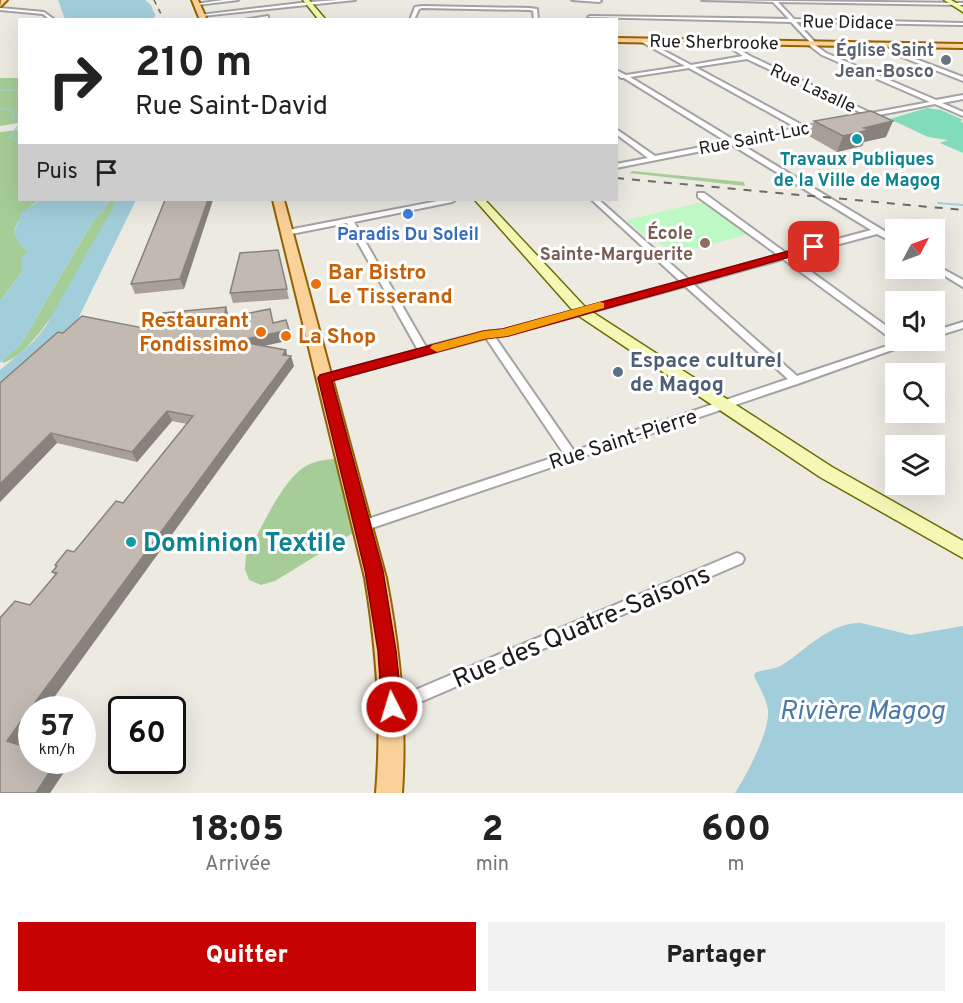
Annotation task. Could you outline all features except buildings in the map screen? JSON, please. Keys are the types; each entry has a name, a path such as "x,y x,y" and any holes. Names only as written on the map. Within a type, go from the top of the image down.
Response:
{"main road":[{"path":"0,7 4,0"},
{"path":"196,2 203,17"},
{"name":"Rue Sherbrooke","path":"618,40 963,47"},
{"path":"278,201 379,596 392,707 389,793"}],"street":[{"path":"196,2 236,0"},
{"path":"203,17 308,2 353,0"},
{"path":"444,7 447,0"},
{"path":"574,0 599,1 590,18"},
{"path":"704,0 963,4"},
{"path":"947,0 963,10"},
{"path":"774,1 812,44 826,55 963,114"},
{"path":"308,2 321,18"},
{"path":"0,7 44,13 50,18"},
{"path":"413,18 418,8 444,7 533,9 536,10 536,18"},
{"path":"260,18 267,17"},
{"name":"Rue Didace","path":"618,19 963,24"},
{"path":"642,40 804,129"},
{"name":"Rue Lasalle","path":"724,42 748,57 872,115"},
{"path":"879,46 963,79"},
{"path":"618,78 748,57"},
{"path":"618,72 885,236"},
{"path":"851,119 963,97"},
{"name":"Rue Saint-Luc","path":"618,166 830,123"},
{"path":"618,132 654,159"},
{"path":"701,195 885,330"},
{"path":"400,201 410,208"},
{"path":"286,233 447,201"},
{"path":"481,201 581,312 851,488 963,550"},
{"path":"596,201 796,381"},
{"path":"349,220 424,352"},
{"path":"325,378 504,333 687,281 877,231"},
{"path":"945,273 963,284"},
{"path":"945,331 963,325"},
{"path":"489,335 571,456"},
{"name":"Rue Saint-Pierre","path":"363,526 796,381 885,347"},
{"name":"Rue des Quatre-Saisons","path":"392,707 737,560"}],"green space":[{"path":"0,78 18,78 18,123 0,126"},
{"path":"927,108 941,110 963,120 960,121 963,123 963,153 940,143 948,140 928,137 890,119"},
{"path":"18,130 18,201 38,201 27,209 16,226 14,232 22,246 28,250 22,259 22,272 0,301 0,132"},
{"path":"633,171 744,182 745,186 629,173"},
{"path":"108,201 116,201 68,292 52,316 19,354 3,363 2,361 21,344 94,219 102,213"},
{"path":"704,202 748,234 683,252 679,249 668,249 653,237 647,238 626,220"},
{"path":"337,458 353,533 275,581 261,585 249,580 245,569 246,556 282,491 300,470 310,464"}],"water":[{"path":"58,0 145,0 151,5 155,15 154,18 65,18"},
{"path":"38,201 108,201 102,213 94,219 21,344 0,363 0,301 22,272 22,257 28,250 19,244 14,232 22,212"},
{"path":"116,201 136,201 76,323 0,399 0,370 34,341 46,326"},
{"name":"Rivière Magog","path":"861,623 911,635 963,626 963,793 735,793 756,753 768,720 767,707 754,676 755,673 782,665 819,638 839,627"}],"waterway":[{"path":"0,90 18,90"},
{"path":"0,108 13,111 13,118 18,118"},
{"path":"18,126 9,137 18,141"},
{"path":"938,203 963,205"}],"railway":[{"path":"154,0 163,18"},
{"path":"618,178 963,210"}],"slow traffic":[{"path":"437,348 484,335 504,333 600,306"}],"place":[{"name":"Église Saint Jean-Bosco","path":"946,60"},
{"name":"Travaux Publiques de la Ville de Magog","path":"857,139"},
{"name":"Paradis Du Soleil","path":"408,214"},
{"name":"École Sainte-Marguerite","path":"705,243"},
{"name":"Bar Bistro Le Tisserand","path":"316,284"},
{"name":"Restaurant Fondissimo","path":"261,332"},
{"name":"La Shop","path":"286,336"},
{"name":"Espace culturel de Magog","path":"618,372"},
{"name":"Dominion Textile","path":"131,542"}],"route":[{"path":"392,707 387,651 374,571 325,378 484,335 504,333 572,315 629,297 814,247"}]}
